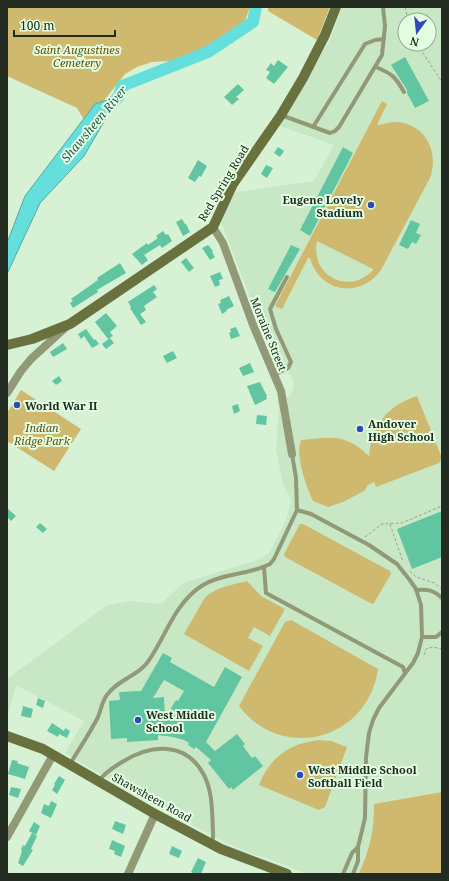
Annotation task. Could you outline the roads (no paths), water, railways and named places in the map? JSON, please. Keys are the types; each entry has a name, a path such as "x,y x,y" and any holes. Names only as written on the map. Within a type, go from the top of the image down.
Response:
{"main road":[{"name":"Red Spring Road","path":"7,345 32,339 70,324 212,227 233,184 281,115 304,78 325,35 336,7"},
{"name":"Shawsheen Road","path":"7,736 33,745 53,755 155,814 210,843 237,856 287,874"}],"street":[{"name":"Moraine Street","path":"212,227 223,243 253,325 280,391 292,454"},
{"path":"7,393 21,371 31,359 70,324"},
{"path":"7,837 53,755"},
{"path":"128,874 155,814"}],"lane":[{"path":"281,115 313,127 330,132 335,131 342,123 376,67 382,54 384,47 385,26 383,7"},
{"path":"313,127 365,44 375,40 384,40"},
{"path":"376,67 386,71 396,78 404,92"},
{"path":"273,375 288,368 291,362 276,329 270,309 287,277"},
{"path":"70,765 98,718 107,694 114,687 136,674 145,665 162,639 178,609 186,600 199,588 210,581 264,567 272,562 297,510 296,478 292,454"},
{"path":"297,510 311,514 386,556 397,564 416,590 421,605 422,637 418,653 413,663 379,708 373,720 366,757 365,818 358,847 358,861 353,874"},
{"path":"264,567 266,594 403,668 405,673"},
{"path":"416,590 429,590 442,598"},
{"path":"422,637 436,637 442,632"},
{"path":"98,781 107,771 133,756 146,751 158,748 185,755 200,769 210,790 213,838 210,843"},
{"path":"342,874 352,853 358,847"}],"water":[{"name":"Shawsheen River","path":"119,96 84,156 40,203 7,274 7,243 25,196 95,104"}],"waterway":[{"name":"Shawsheen River","path":"108,108 119,96 122,86 208,52 253,22 256,7"}],"place":[{"name":"Eugene Lovely Stadium","path":"371,205"},
{"name":"World War II","path":"17,405"},
{"name":"Andover High School","path":"360,429"},
{"name":"West Middle School","path":"138,720"},
{"name":"West Middle School Softball Field","path":"300,775"}],"park label":[{"name":"Saint Augustines Cemetery","path":"77,55"},
{"name":"Indian Ridge Park","path":"42,433"}]}
